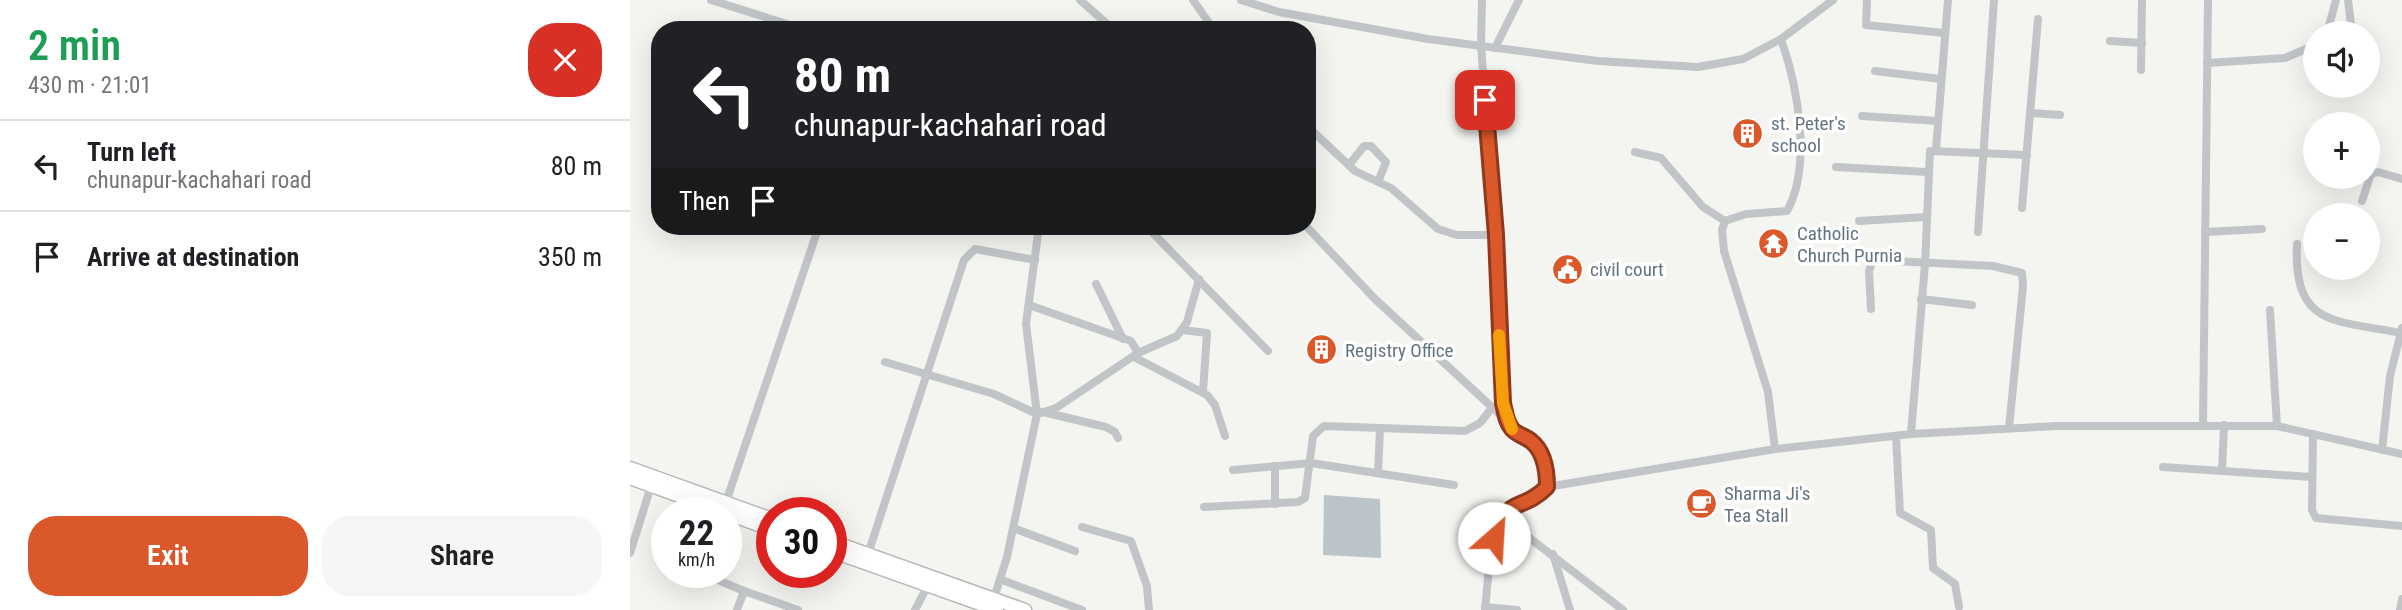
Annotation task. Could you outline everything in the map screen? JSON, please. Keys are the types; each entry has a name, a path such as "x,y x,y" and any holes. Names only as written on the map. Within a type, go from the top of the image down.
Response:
{"highway":[{"path":"630,468 653,481 693,497"},
{"path":"630,478 653,481"},
{"path":"847,547 930,581"},
{"path":"847,556 996,604 1025,610"}],"street":[{"path":"711,0 778,21"},
{"path":"1081,0 1104,21"},
{"path":"1193,0 1208,21"},
{"path":"1241,0 1279,12 1481,46 1598,61 1698,67 1743,59 1781,39 1833,0"},
{"path":"1482,0 1481,46 1496,235 1503,403 1507,421"},
{"path":"1495,48 1519,0"},
{"path":"1867,0 1866,25 1944,33"},
{"path":"1936,149 1948,0"},
{"path":"1978,232 1994,0"},
{"path":"2141,70 2143,0"},
{"path":"2203,425 2208,0"},
{"path":"2330,21 2336,0"},
{"path":"2348,0 2351,21"},
{"path":"2022,208 2038,19"},
{"path":"1725,221 1746,214 1787,211 1800,177 1802,146 1789,65 1781,39"},
{"path":"2110,41 2142,43"},
{"path":"2207,63 2285,58 2303,50"},
{"path":"1875,71 1941,79"},
{"path":"2031,113 2060,115"},
{"path":"1862,116 1938,121"},
{"path":"1316,134 1349,165 1402,196 1430,224 1447,233 1496,235"},
{"path":"1349,165 1364,146 1371,146 1386,162 1378,182"},
{"path":"1911,434 1925,264 1930,151 1936,149 2027,155"},
{"path":"1635,152 1661,158 1703,207 1725,221"},
{"path":"1836,167 1927,172"},
{"path":"2362,201 2371,174 2378,172 2402,179"},
{"path":"1859,221 1926,217"},
{"path":"1725,221 1722,230 1724,251 1768,392 1775,449"},
{"path":"2205,232 2262,229"},
{"path":"730,497 816,235"},
{"path":"996,604 1040,413 1027,338 1037,235"},
{"path":"1155,235 1268,351"},
{"path":"1315,235 1375,299 1507,421 1514,431 1532,442 1542,455 1547,487"},
{"path":"2297,244 2295,270 2305,300 2313,311 2325,317 2401,330 2390,376 2382,450"},
{"path":"868,554 952,294 969,252 975,249 989,250 1034,260"},
{"path":"1871,309 1869,271 1873,260 1993,266 2022,273 2009,428"},
{"path":"1040,413 1056,408 1136,355 1177,337 1183,330 1199,279"},
{"path":"1096,284 1123,339"},
{"path":"1922,299 1972,305"},
{"path":"1029,305 1134,344 1136,355"},
{"path":"2270,310 2277,426"},
{"path":"1183,330 1207,333 1203,392"},
{"path":"1136,355 1203,392 1215,405 1225,436"},
{"path":"886,362 994,394 1040,413 1106,427 1115,432 1118,438"},
{"path":"1205,507 1298,502 1306,498 1313,436 1317,429 1324,426 1465,430 1480,423 1491,409"},
{"path":"2222,471 2224,425"},
{"path":"1517,610 1485,608 1494,538 1501,516 1508,508 1533,498 1547,487 1775,449 1911,434 2009,428 2277,426 2402,454"},
{"path":"1378,473 1380,428"},
{"path":"2313,435 2312,510 2316,518 2402,526"},
{"path":"1896,436 1900,513 1931,530 1933,568 1955,584 1959,607"},
{"path":"1233,470 1311,463 1454,485"},
{"path":"1275,466 1275,504"},
{"path":"2162,467 2312,477"},
{"path":"630,553 653,481"},
{"path":"1501,516 1623,610"},
{"path":"1082,527 1131,541 1147,586 1149,610"},
{"path":"1013,528 1074,551"},
{"path":"1553,554 1570,610"},
{"path":"1002,580 1082,610"},
{"path":"915,610 930,581"},
{"path":"737,588 799,610"},
{"path":"737,610 744,591"},
{"path":"2400,610 2402,599"}],"shaded area":[{"path":"1324,495 1380,499 1381,558 1323,555"}],"slow traffic":[{"path":"1499,335 1503,403 1507,421 1512,429"}],"place":[{"name":"st. Peter's school","path":"1748,134"},
{"name":"Catholic Church Purnia","path":"1774,244"},
{"name":"civil court","path":"1567,269"},
{"name":"Registry Office","path":"1322,350"},
{"name":"Sharma Ji's Tea Stall","path":"1701,504"}],"route":[{"path":"1485,100 1496,235 1503,403 1507,421 1514,431 1532,442 1542,455 1547,472 1547,487 1533,498 1508,508 1501,516 1494,538"}]}
